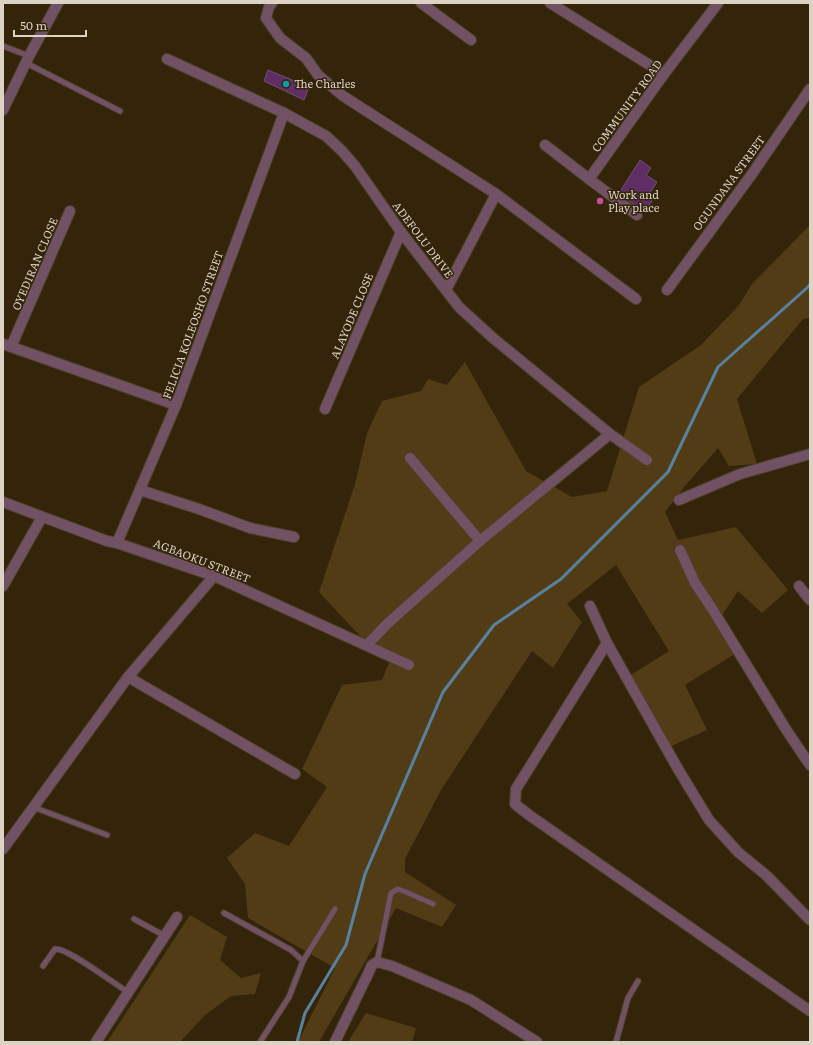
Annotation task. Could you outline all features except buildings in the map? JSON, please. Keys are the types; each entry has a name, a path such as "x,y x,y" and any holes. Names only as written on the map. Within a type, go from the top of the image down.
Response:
{"street":[{"path":"3,110 27,59 58,3"},
{"path":"272,3 269,7 266,18 280,38 306,58 318,75 343,96 496,194 636,299"},
{"path":"421,3 470,40"},
{"name":"COMMUNITY ROAD","path":"589,178 664,74 718,3"},
{"path":"556,5 664,74"},
{"name":"ADEFOLU DRIVE","path":"167,59 284,113 326,136 355,166 401,232 459,307 493,338 610,434 647,460"},
{"name":"OGUNDANA STREET","path":"667,290 752,174 810,90"},
{"name":"FELICIA KOLEOSHO STREET","path":"117,543 176,405 284,113"},
{"path":"545,144 636,215"},
{"path":"446,290 496,194"},
{"name":"OYEDIRAN CLOSE","path":"7,346 70,211"},
{"name":"ALAYODE CLOSE","path":"325,409 401,232"},
{"path":"7,346 176,405"},
{"path":"367,645 387,624 480,541 610,434"},
{"path":"679,500 740,474 810,454"},
{"path":"410,458 480,541"},
{"path":"140,490 200,509 250,528 294,537"},
{"name":"AGBAOKU STREET","path":"3,502 107,541 117,543 214,576 409,665"},
{"path":"3,586 42,517"},
{"path":"680,550 695,583 787,731 810,765"},
{"path":"3,849 128,677 214,576"},
{"path":"799,586 810,600"},
{"path":"590,606 607,643 678,769 709,820 738,852 767,876 810,920"},
{"path":"607,643 516,789 515,804 810,1011"},
{"path":"128,677 295,774"},
{"path":"96,1042 177,917"},
{"path":"335,1042 372,965 377,962 392,966 471,1000 536,1042"}],"lane":[{"path":"3,46 120,111"},
{"path":"33,807 107,835"},
{"path":"377,962 391,893 398,889 433,904"},
{"path":"260,1042 289,997 303,961 335,909"},
{"path":"224,912 291,950 303,961"},
{"path":"134,919 165,936"},
{"path":"43,966 57,948 70,954 128,992"},
{"path":"616,1042 628,998 638,981"}],"shaded area":[{"path":"810,225 810,318 803,319 737,399 757,464 729,466 718,448 665,512 678,540 736,527 788,590 762,613 738,591 719,620 738,652 685,685 707,730 667,748 626,678 669,651 616,565 567,604 582,622 553,668 532,651 441,790 405,859 405,872 456,905 442,927 396,908 319,1042 298,1042 335,968 248,918 245,884 227,858 255,833 289,846 327,787 302,769 342,685 382,680 393,653 359,635 319,592 355,484 367,433 382,401 421,391 428,379 447,385 465,362 526,471 572,497 607,491 639,387 701,345 739,305 752,284"},
{"path":"190,915 227,937 220,960 241,978 261,973 255,994 231,996 205,1015 180,1042 107,1042"},
{"path":"366,1013 416,1028 412,1042 348,1042"}],"waterway":[{"path":"297,1042 305,1013 346,945 365,874 443,692 494,625 561,579 668,472 718,367 810,284"}],"place":[{"name":"The Charles","path":"286,84"},
{"name":"Work and Play place","path":"600,201"}]}
